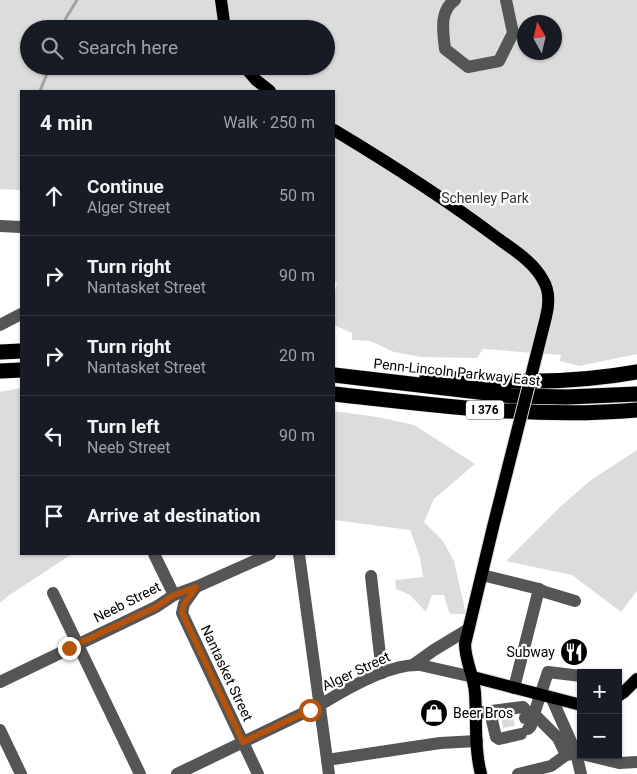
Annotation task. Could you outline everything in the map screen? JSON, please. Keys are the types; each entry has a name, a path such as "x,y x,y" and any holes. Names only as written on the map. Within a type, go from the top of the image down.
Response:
{"highway":[{"path":"0,352 20,351"},
{"path":"0,371 20,370"},
{"path":"335,374 530,382 581,380 637,372"},
{"name":"Penn-Lincoln Parkway East","path":"335,374 514,396 585,397 637,394"},
{"name":"I 376","path":"335,394 512,412 568,413 637,410"}],"main road":[{"path":"221,0 224,20"},
{"path":"252,75 269,90"},
{"path":"335,131 404,174 488,231 522,257 536,269 543,279 548,297 546,317 465,644 465,656 473,677 475,692 477,741 481,774"},
{"path":"473,677 577,704"},
{"path":"622,692 637,679"}],"street":[{"path":"456,0 449,4 442,22 444,48 468,67 499,61 513,34 506,0"},
{"path":"0,226 20,227"},
{"path":"0,325 20,315"},
{"path":"154,555 174,595"},
{"name":"Neeb Street","path":"0,682 156,607 174,595 268,555"},
{"path":"299,555 329,774"},
{"path":"482,575 539,589 575,601"},
{"path":"371,576 382,673"},
{"name":"Nantasket Street","path":"196,587 184,604 182,613 258,774"},
{"path":"514,688 539,589"},
{"path":"53,593 140,774"},
{"path":"413,665 468,630"},
{"name":"Alger Street","path":"177,774 320,705 332,697 399,667 413,665 473,677"},
{"path":"495,719 496,737 499,739 528,722 546,697 548,672 577,676"},
{"path":"546,697 577,754"},
{"path":"476,713 495,719 523,707 528,722 558,738 577,754"},
{"path":"0,730 21,774"},
{"path":"327,760 440,743 477,741"},
{"path":"518,774 551,766 562,759 577,754"},
{"path":"578,759 581,774"},
{"path":"600,759 619,763 637,762"}],"green space":[{"name":"Schenley Park","path":"0,0 637,0 637,354 579,366 560,361 561,355 483,349 477,358 421,357 394,352 370,341 352,340 352,333 335,325 335,291 337,283 335,281 335,90 20,90 20,190 0,189"},
{"path":"20,388 20,555 70,555 0,603 0,392"},
{"path":"335,411 414,425 475,464 434,499 424,522 443,541 454,561 466,614 451,614 444,595 432,595 426,612 410,595 396,589 395,580 423,577 420,557 410,530 335,520"},
{"path":"637,450 637,591 621,612 572,575 506,561 560,507 591,480"}],"waterway":[{"path":"65,20 77,0"},
{"path":"40,90 46,75"}],"tunnel":[{"path":"502,722 525,718"}],"place":[{"name":"Subway","path":"574,652"},
{"name":"Beer Bros","path":"434,713"}],"route":[{"path":"69,648 156,607 174,595 196,587 184,604 182,613 243,742 310,710"}]}
